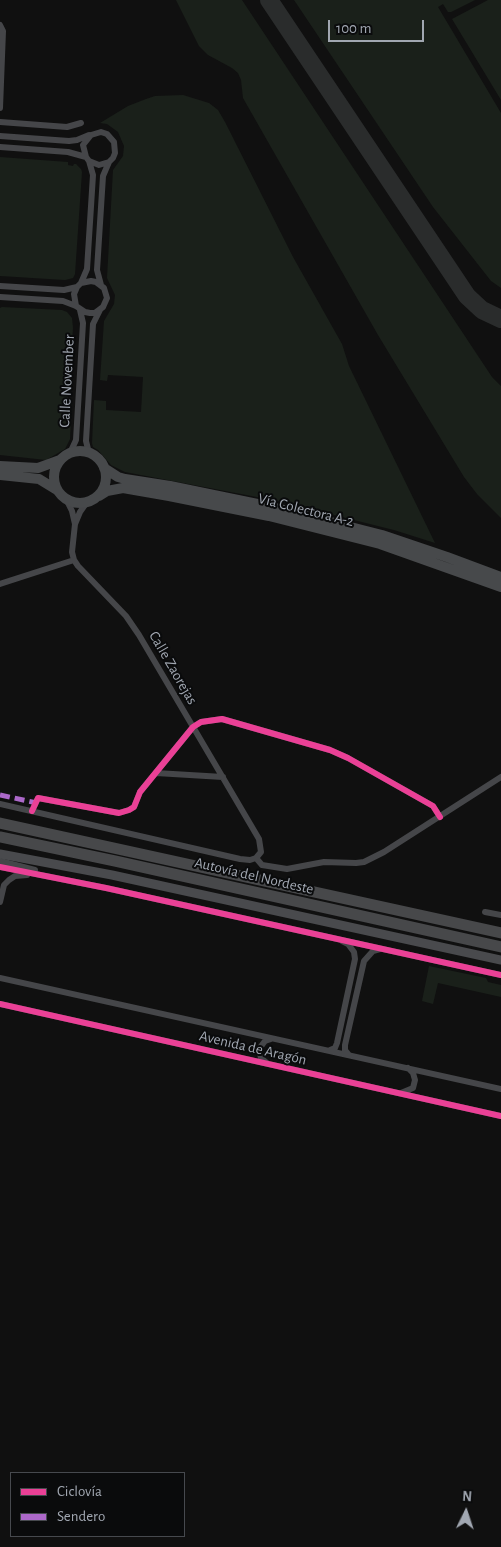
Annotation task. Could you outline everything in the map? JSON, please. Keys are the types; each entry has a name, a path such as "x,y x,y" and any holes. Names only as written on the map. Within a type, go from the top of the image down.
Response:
{"highway":[{"name":"Autovía del Nordeste","path":"0,823 501,932"},
{"name":"Autovía del Nordeste","path":"0,837 501,947"}],"main road":[{"path":"0,466 38,468 60,460 70,453 89,453 96,456 104,468 106,482 98,496 87,502 80,503 66,499 57,490 39,479 0,475"},
{"path":"57,490 54,478 60,460"},
{"name":"Vía Colectora A-2","path":"104,468 125,479 170,486 272,507 382,535 501,577"},
{"name":"Vía Colectora A-2","path":"98,496 107,491 123,488 270,516 380,544 501,587"}],"street":[{"path":"0,108 2,28"},
{"path":"0,122 66,127 81,124"},
{"path":"0,136 69,141 101,132 114,142 115,153 103,176 97,270 106,298 103,307 90,313 64,301 0,297"},
{"path":"78,308 74,294 87,270 93,175 84,145 90,135"},
{"path":"0,147 68,152 99,165 109,162"},
{"path":"0,286 64,290 91,281 101,284"},
{"name":"Calle November","path":"70,453 76,440 83,323 78,308"},
{"name":"Calle November","path":"89,453 86,441 94,324 100,310"},
{"path":"66,499 72,511 75,524"},
{"path":"0,584 74,560 72,552 75,524 87,502"},
{"name":"Calle Zaorejas","path":"74,560 133,625 259,839 261,852 256,858"},
{"path":"32,811 38,798 119,812 129,810 134,807 140,792 193,726 202,722 222,720 318,745 348,758 433,806 440,816"},
{"path":"156,773 223,776"},
{"path":"0,804 240,859 250,860 256,858 262,865 288,869 324,862 364,862 384,852 501,777"},
{"path":"0,854 112,875 501,960"},
{"path":"0,861 106,888"},
{"path":"0,867 106,888 501,975"},
{"path":"0,897 4,885 15,876 61,879"},
{"path":"486,912 501,916"},
{"path":"330,1050 335,1048 337,1043 355,959 354,952 348,944 337,939"},
{"path":"349,1055 345,1050 345,1045 364,961 373,951 381,948"},
{"name":"Avenida de Aragón","path":"0,978 501,1088"},
{"name":"Avenida de Aragón","path":"0,1004 501,1116"},
{"path":"268,1064 261,1058 259,1049 265,1041 271,1039"},
{"path":"397,1094 413,1088 415,1080 413,1073 408,1068"}],"shaded area":[{"path":"176,0 242,0 492,377 501,386 501,518 477,494 464,477 378,335 243,98 241,80 238,73 208,55 199,46"},
{"path":"294,0 475,0 451,12 448,12 443,4 438,7 501,113 501,288 491,281 433,207"},
{"path":"488,0 501,0 501,100 452,19"},
{"path":"183,95 209,103 218,110 225,122 293,257 342,344 349,366 435,543 394,530 278,501 125,472 111,465 93,447 94,400 106,401 106,410 141,412 143,377 108,375 107,381 100,380 104,321 114,304 115,295 107,278 113,170 123,156 124,146 118,132 107,124 100,123 128,106 146,99 155,96"},
{"path":"0,157 68,162 68,165 73,166 76,164 81,169 75,274 73,278 65,280 0,276"},
{"path":"0,308 62,310 67,312 72,318 68,398 72,399 70,439 65,449 46,460 0,455"},
{"path":"429,966 486,978 488,982 501,985 501,997 438,983 433,1004 422,1001"}],"taxiway":[{"path":"269,0 467,296 482,310 501,319"}],"marked path":[{"path":"0,795 37,803"}],"cycle path":[{"path":"32,811 38,798 119,813 129,810 134,807 140,792 193,727 201,722 222,719 330,750 348,758 433,806 440,817"},
{"path":"0,867 106,888 501,975"},
{"path":"0,1004 501,1116"}]}
